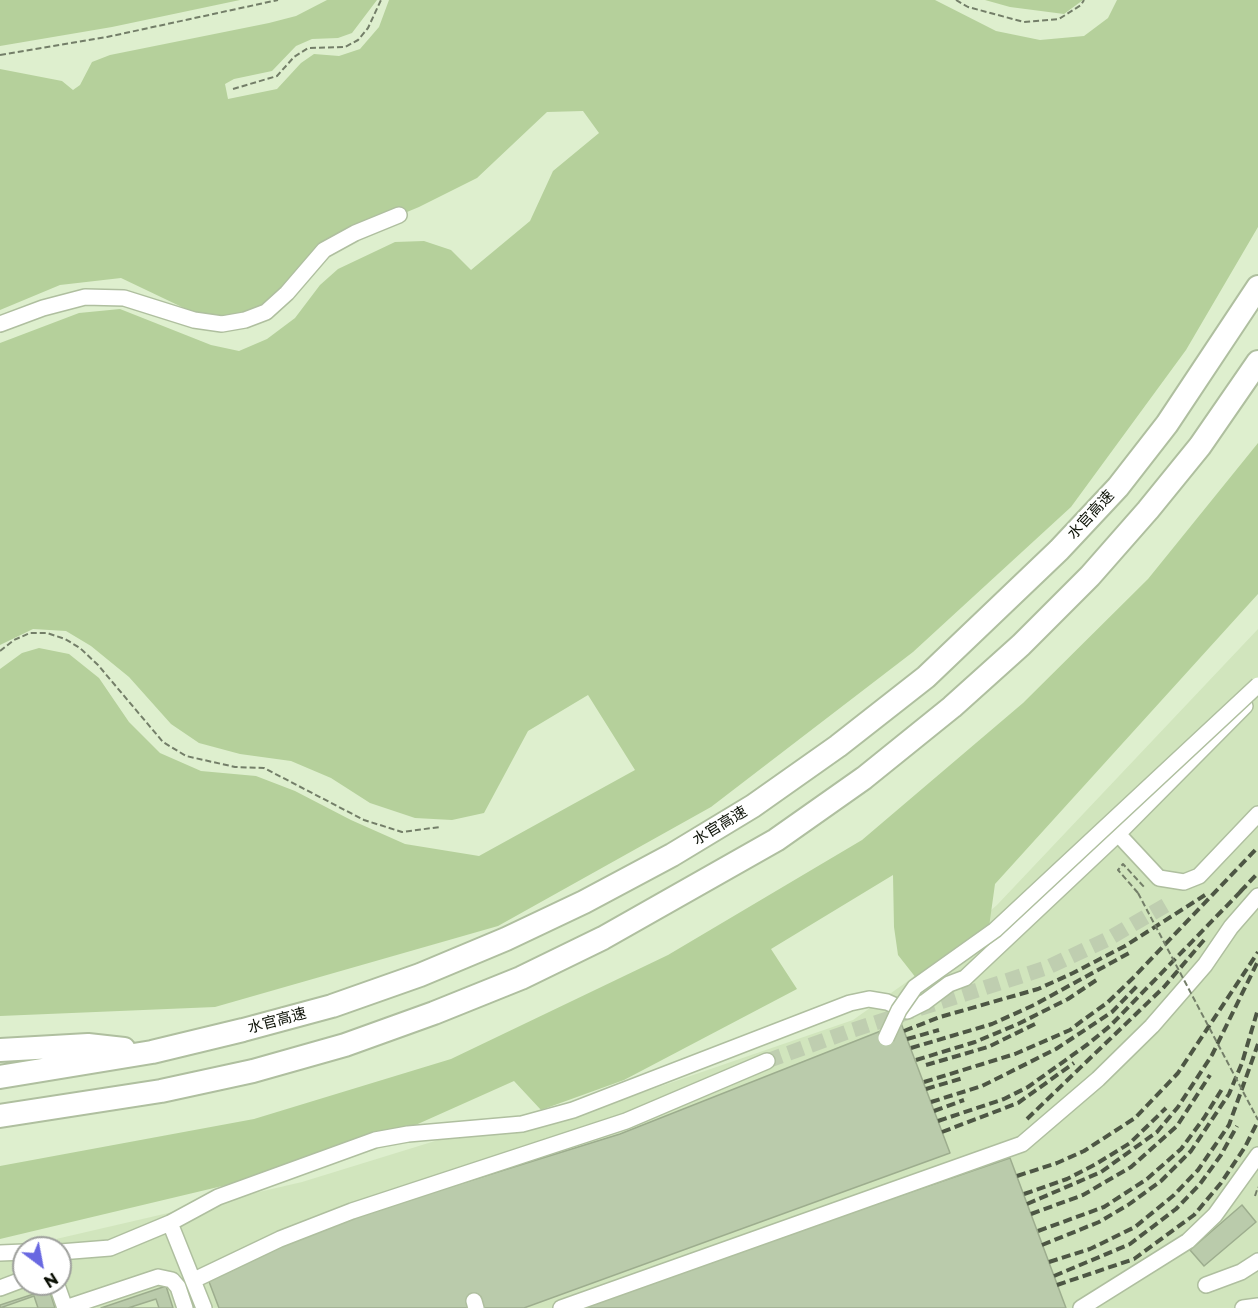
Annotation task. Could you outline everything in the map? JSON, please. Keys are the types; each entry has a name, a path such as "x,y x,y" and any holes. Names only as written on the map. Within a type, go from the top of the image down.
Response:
{"highway":[{"name":"水官高速","path":"0,1077 152,1052 332,1006 420,975 506,939 584,902 672,855 762,800 838,746 926,677 1059,550 1118,487 1167,424 1258,287"},
{"path":"0,1116 161,1091 253,1071 345,1045 521,978 603,938 776,840 864,778 952,706 1021,645 1090,576 1148,510 1200,446 1258,362"},
{"path":"0,1050 88,1045 152,1052"},
{"path":"0,1120 28,1112"}],"lane":[{"path":"0,324 43,308 86,297 124,298 194,320 213,323 245,320 266,312 287,293 324,250 356,233 399,215"},
{"path":"886,1038 899,1010 915,987 995,930 1258,685"},
{"path":"72,1251 110,1248 170,1223 218,1197 375,1140 408,1134 522,1124 573,1110 850,1003 869,999 887,1002 907,1011 925,1002 949,984 965,978 1118,834 1258,693"},
{"path":"1118,834 1159,878 1184,882 1199,876 1258,814"},
{"path":"561,1308 1022,1144 1098,1079 1152,1026 1258,896"},
{"path":"194,1280 280,1239 352,1211 626,1121 767,1061"},
{"path":"1081,1308 1188,1241 1215,1215 1258,1155"},
{"path":"170,1223 204,1308"},
{"path":"1206,1285 1241,1272 1258,1261"},
{"path":"61,1296 65,1308 158,1277 172,1280 178,1287 185,1308"},
{"path":"1243,1308 1258,1306"}],"path":[{"path":"0,56 107,37 278,0"},
{"path":"233,89 277,76 294,57 308,48 345,47 357,40 368,28 381,0"},
{"path":"956,0 968,7 1024,22 1059,19 1081,5 1084,0"},
{"path":"0,651 14,640 30,633 47,633 65,639 80,648 98,665 163,742 186,756 235,767 264,768 364,820 402,832 440,827"},
{"path":"1145,888 1123,864 1118,870 1138,893 1258,1120"},
{"path":"1255,1196 1258,1187"}],"shaded area":[{"path":"0,0 240,0 112,27 0,46"},
{"path":"327,0 377,0 352,33 338,38 312,39 296,46 272,71 234,79 225,84 228,99 277,89 301,63 314,54 339,56 360,49 379,27 389,0 935,0 996,31 1040,40 1084,36 1108,18 1117,0 1258,0 1258,227 1186,350 1071,507 913,652 711,807 498,926 215,1007 0,1016 0,669 22,653 39,648 69,654 99,678 129,722 160,753 201,771 256,776 295,791 351,820 405,844 479,856 635,770 588,695 528,731 484,813 452,820 415,818 370,803 331,778 291,761 240,754 199,743 171,724 129,677 91,646 66,631 33,629 0,645 0,343 79,313 120,309 211,345 239,351 267,339 295,318 320,285 338,269 395,242 424,241 451,250 471,270 530,221 553,171 599,133 583,111 547,112 477,178 419,207 347,237 274,308 207,319 121,278 60,285 0,310 0,69 62,81 73,90 80,85 92,62 110,55 269,23 296,16"},
{"path":"985,0 1083,0 1064,14 1010,7"},
{"path":"1258,443 1258,594 995,884 989,927 920,983 898,955 894,927 893,875 771,949 797,989 624,1080 541,1110 514,1081 344,1157 0,1239 0,1166 254,1119 451,1059 668,955 862,840 1023,703 1148,579"},
{"path":"1258,629 1258,1308 0,1308 0,1252 12,1249 12,1296 72,1296 72,1236 69,1236 302,1182 448,1137 545,1126 853,1020 908,981 997,905"}],"building":[{"path":"901,1023 950,1153 524,1308 219,1308 208,1279 311,1230 620,1134"},
{"path":"1010,1158 1066,1308 571,1308"},
{"path":"1242,1205 1256,1222 1204,1266 1190,1250"},
{"path":"166,1286 173,1308 101,1308"},
{"path":"28,1296 51,1296 55,1308 0,1308 0,1305"},
{"path":"34,1296 38,1308 0,1308"},
{"path":"156,1299 159,1308 128,1308"}],"tunnel":[{"path":"767,1061 853,1030 1046,968 1106,940 1168,904"}],"railway":[{"path":"924,1082 1015,1054 1070,1030 1107,1003 1133,978 1258,847"},
{"path":"1240,892 1258,873"},
{"path":"938,1121 1004,1099 1028,1087 1088,1044 1110,1026 1246,886"},
{"path":"904,1031 940,1017 1038,989 1125,946 1205,895"},
{"path":"1027,1119 1164,987 1204,940"},
{"path":"1017,1176 1057,1163 1084,1151 1135,1118 1178,1073 1258,952"},
{"path":"911,1048 992,1024 1034,1005 1129,953"},
{"path":"1027,1204 1101,1172 1157,1132 1178,1107 1212,1055 1258,961"},
{"path":"916,1060 975,1042 1018,1024 1068,999 1098,979"},
{"path":"931,1102 982,1086 1056,1049 1112,1012 1138,985"},
{"path":"1042,1245 1099,1222 1128,1205 1161,1181 1191,1151 1229,1094 1242,1063 1258,1009"},
{"path":"926,1065 988,1047 1035,1024"},
{"path":"907,1039 939,1030"},
{"path":"1049,1262 1090,1249 1135,1227 1174,1195 1198,1170 1229,1125 1258,1044"},
{"path":"942,1132 1018,1103 1074,1063"},
{"path":"1031,1214 1083,1195 1131,1167 1177,1126 1210,1075"},
{"path":"926,1089 963,1078"},
{"path":"1038,1231 1104,1207 1147,1179 1181,1149 1222,1089"},
{"path":"934,1111 964,1100"},
{"path":"1024,1194 1067,1179 1096,1164 1130,1143 1166,1108"},
{"path":"1057,1285 1134,1259 1194,1215 1221,1183 1245,1147 1258,1121"},
{"path":"1054,1276 1130,1244 1176,1209 1200,1184 1221,1155 1237,1126"}]}
